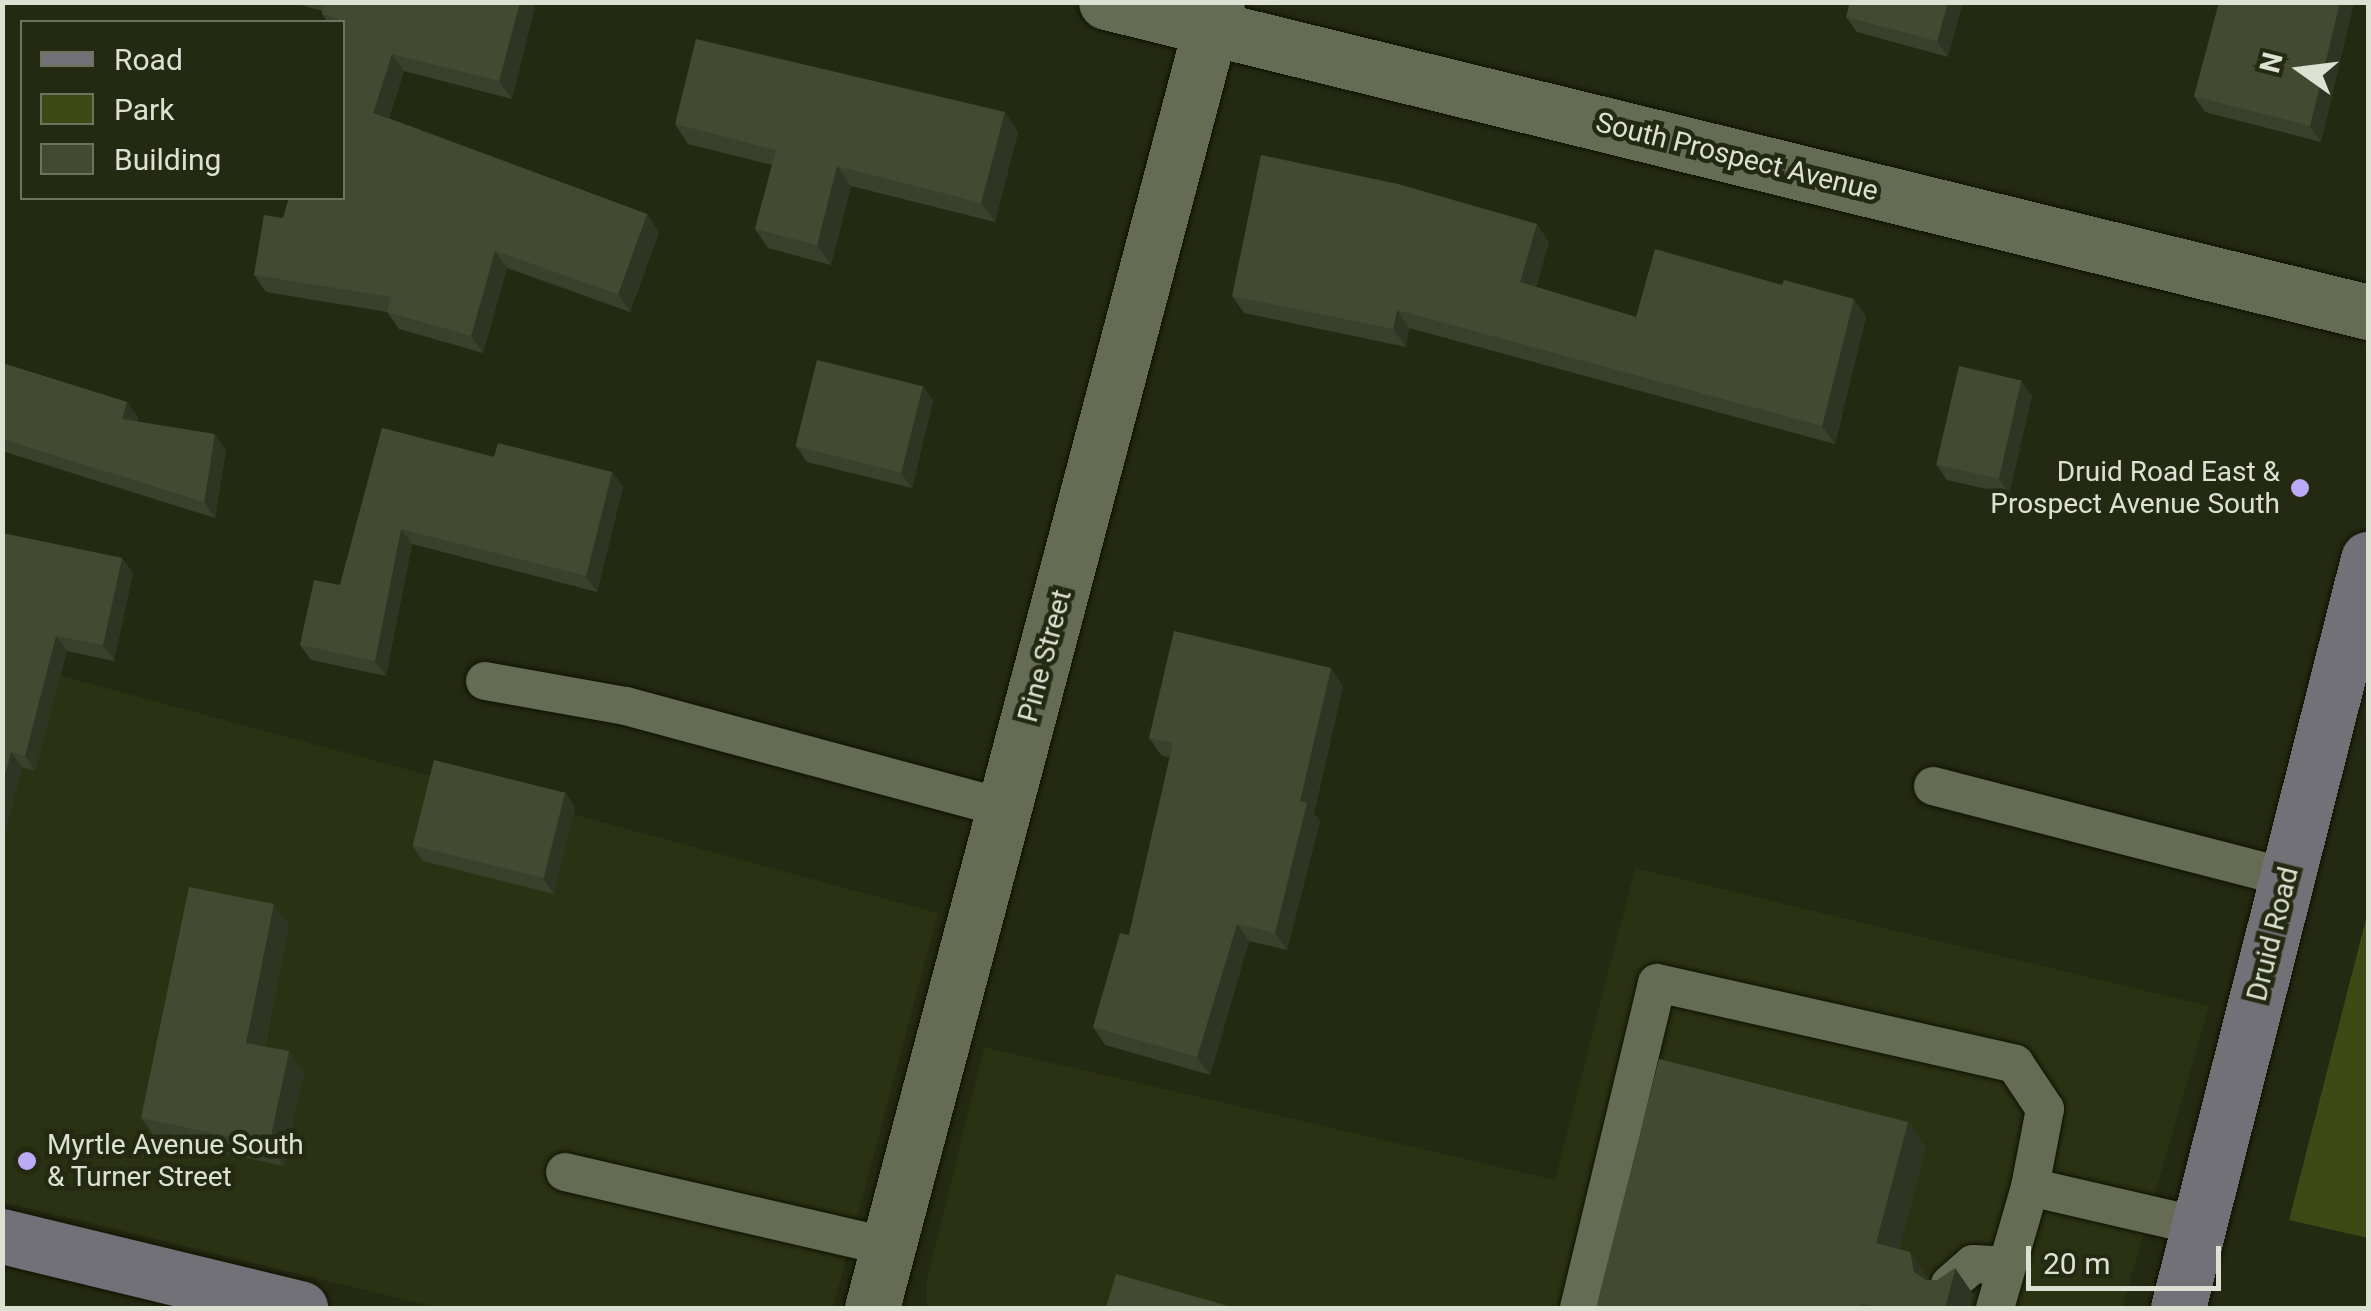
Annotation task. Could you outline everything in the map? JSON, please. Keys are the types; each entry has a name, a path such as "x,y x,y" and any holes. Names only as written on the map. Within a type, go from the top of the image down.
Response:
{"street":[{"name":"South Prospect Avenue","path":"1106,2 1214,16 2368,312"},
{"name":"Pine Street","path":"872,1308 1214,16"},
{"name":"Druid Road","path":"2178,1308 2368,559"},
{"path":"2,1236 300,1308"}],"lane":[{"path":"485,681 626,706 1005,808"},
{"path":"1933,786 2288,878"},
{"path":"1579,1308 1656,983 2014,1064 2045,1110 2030,1187 1995,1308"},
{"path":"565,1172 889,1247"},
{"path":"2030,1187 2198,1226"},
{"path":"1950,1284 1973,1264 2006,1266"}],"shaded area":[{"path":"3,660 938,913 833,1308 439,1308 3,1202"},
{"path":"1635,868 2209,1006 2122,1308 927,1308 926,1285 984,1047 1555,1180"}],"green space":[{"path":"2368,911 2368,1238 2289,1220"}],"building":[{"path":"325,2 520,2 499,81 392,54 373,113 647,214 618,294 495,251 471,336 387,312 391,297 254,275 264,215 283,218 288,200 345,200 345,20 322,14"},
{"path":"1850,2 1948,2 1937,41 1846,17"},
{"path":"2219,2 2340,2 2310,126 2194,96"},
{"path":"696,39 1005,112 981,203 837,166 817,245 755,229 776,150 675,124"},
{"path":"1261,155 1398,184 1537,224 1520,282 1636,317 1655,249 1782,285 1784,280 1854,299 1822,426 1397,310 1393,329 1232,296"},
{"path":"817,360 923,386 901,473 795,446"},
{"path":"2,363 127,402 122,419 215,434 204,502 2,439"},
{"path":"1959,366 2021,380 1999,479 1936,464"},
{"path":"382,428 494,457 498,443 612,472 586,576 401,529 375,661 300,645 314,580 340,585"},
{"path":"2,533 122,558 103,645 56,636 25,756 11,752 2,786"},
{"path":"1174,631 1331,668 1300,801 1307,803 1275,933 1237,924 1197,1057 1093,1027 1120,933 1129,935 1173,743 1149,738"},
{"path":"434,760 565,793 544,878 413,845"},
{"path":"189,887 274,904 246,1043 289,1051 269,1145 141,1118"},
{"path":"1659,1059 1908,1122 1876,1243 1910,1252 1914,1272 1926,1280 1937,1280 1955,1268 1945,1308 1882,1308 1861,1303 1860,1308 1596,1308"},
{"path":"1116,1274 1235,1308 1106,1308"}],"place":[{"name":"Druid Road East & Prospect Avenue South","path":"2300,488"},
{"name":"Myrtle Avenue South & Turner Street","path":"27,1161"}]}
